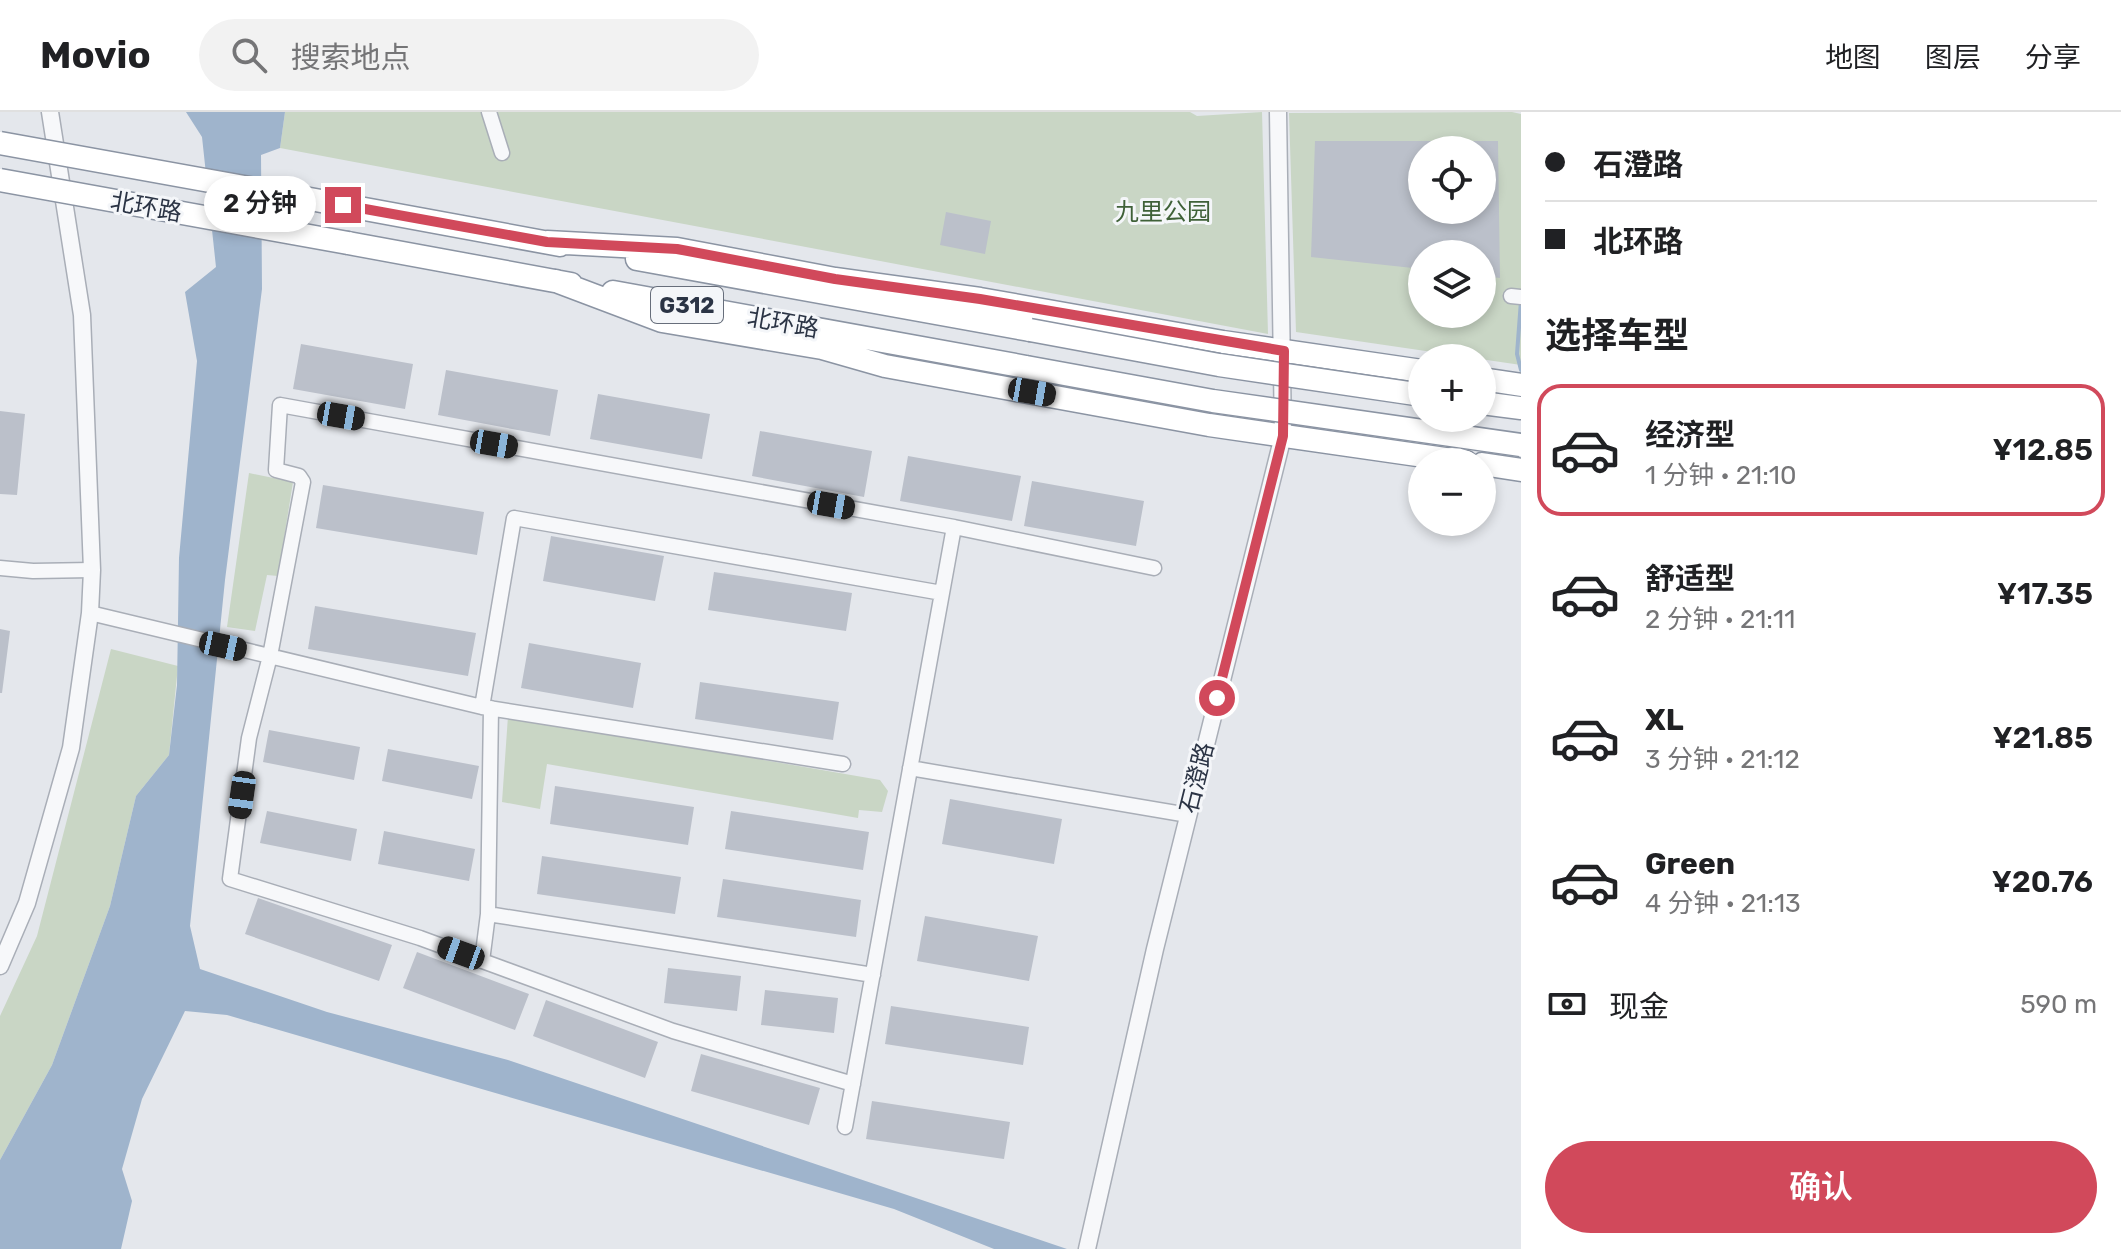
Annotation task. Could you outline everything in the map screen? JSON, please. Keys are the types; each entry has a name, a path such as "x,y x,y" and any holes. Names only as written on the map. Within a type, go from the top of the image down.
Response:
{"highway":[{"name":"北环路","path":"0,143 1219,365 1408,393"},
{"name":"北环路","path":"0,180 1213,401 1521,445"},
{"path":"547,242 677,249 835,279 980,299 1408,369"},
{"path":"556,281 662,321 822,348 885,366 1283,436 1408,454"},
{"path":"1496,381 1521,385"},
{"path":"1496,405 1521,408"},
{"path":"1496,466 1521,470"}],"street":[{"path":"0,966 27,903 71,748 90,613 92,570 82,315 50,112"},
{"path":"489,112 502,153"},
{"name":"石澄路","path":"1088,1245 1188,815 1283,436 1278,113"},
{"path":"853,1084 673,1031 420,938 230,879 249,738 270,656 303,482 299,476 276,470 280,405 954,527 1154,568"},
{"path":"482,961 488,914 486,708 514,518 942,593"},
{"path":"845,1127 954,527"},
{"path":"0,568 92,570"},
{"path":"90,613 486,708 843,764"},
{"path":"910,768 1188,815"},
{"path":"488,914 873,975"}],"green space":[{"name":"九里公园","path":"285,112 1190,112 1197,116 1262,112 1268,334 280,148"},
{"path":"1289,113 1521,114 1521,365 1496,361 1496,344 1408,344 1408,348 1296,332"},
{"path":"249,473 293,482 278,576 267,575 255,631 227,627"},
{"path":"111,649 178,666 169,755 136,796 110,906 52,1065 0,1160 0,1016 37,936"},
{"path":"508,716 880,780 888,791 882,812 859,810 858,818 547,764 540,809 502,802"}],"water":[{"path":"186,112 285,112 280,148 261,155 262,289 225,580 190,926 200,969 327,1012 508,1060 1067,1249 994,1249 894,1209 227,1015 185,1011 142,1099 122,1169 132,1201 121,1249 0,1249 0,1160 52,1065 110,906 136,796 169,755 177,685 179,558 197,361 185,292 216,267 202,137"}],"building":[{"path":"1315,141 1408,141 1408,224 1496,224 1498,141 1500,278 1496,278 1496,240 1408,240 1408,267 1311,257"},
{"path":"946,212 991,221 985,254 940,245"},
{"path":"301,344 413,364 405,409 293,389"},
{"path":"446,370 558,390 550,436 438,415"},
{"path":"598,394 710,414 702,459 590,439"},
{"path":"0,411 25,414 17,495 0,494"},
{"path":"760,431 872,451 864,497 752,476"},
{"path":"908,456 1021,476 1012,521 900,501"},
{"path":"1032,481 1144,501 1136,546 1024,526"},
{"path":"323,485 484,512 477,555 316,528"},
{"path":"551,536 664,556 655,601 543,581"},
{"path":"714,572 852,593 846,631 708,610"},
{"path":"315,606 476,633 468,676 308,649"},
{"path":"0,629 10,631 2,693 0,693"},
{"path":"529,643 641,663 633,708 521,688"},
{"path":"700,682 839,702 833,740 695,719"},
{"path":"269,730 360,747 354,780 263,762"},
{"path":"388,749 479,766 472,799 382,781"},
{"path":"555,786 694,807 688,845 550,824"},
{"path":"950,799 1062,819 1054,864 942,844"},
{"path":"267,811 357,829 351,861 260,843"},
{"path":"731,811 869,832 863,870 725,849"},
{"path":"384,831 475,849 469,881 378,864"},
{"path":"542,856 681,877 675,914 537,894"},
{"path":"723,879 861,900 856,937 717,917"},
{"path":"258,898 392,945 379,981 245,934"},
{"path":"925,916 1038,936 1029,981 917,961"},
{"path":"417,952 529,994 515,1030 403,988"},
{"path":"668,968 741,976 737,1011 664,1003"},
{"path":"765,990 838,998 834,1033 761,1025"},
{"path":"546,1000 658,1042 645,1078 533,1036"},
{"path":"891,1006 1029,1027 1023,1065 885,1044"},
{"path":"701,1054 820,1088 809,1125 691,1091"},
{"path":"872,1101 1010,1122 1004,1159 866,1139"}],"waterway":[{"path":"1521,301 1517,354 1521,370"}],"route":[{"path":"343,205 547,242 677,249 835,279 980,299 1284,351 1283,436 1217,698"}]}
